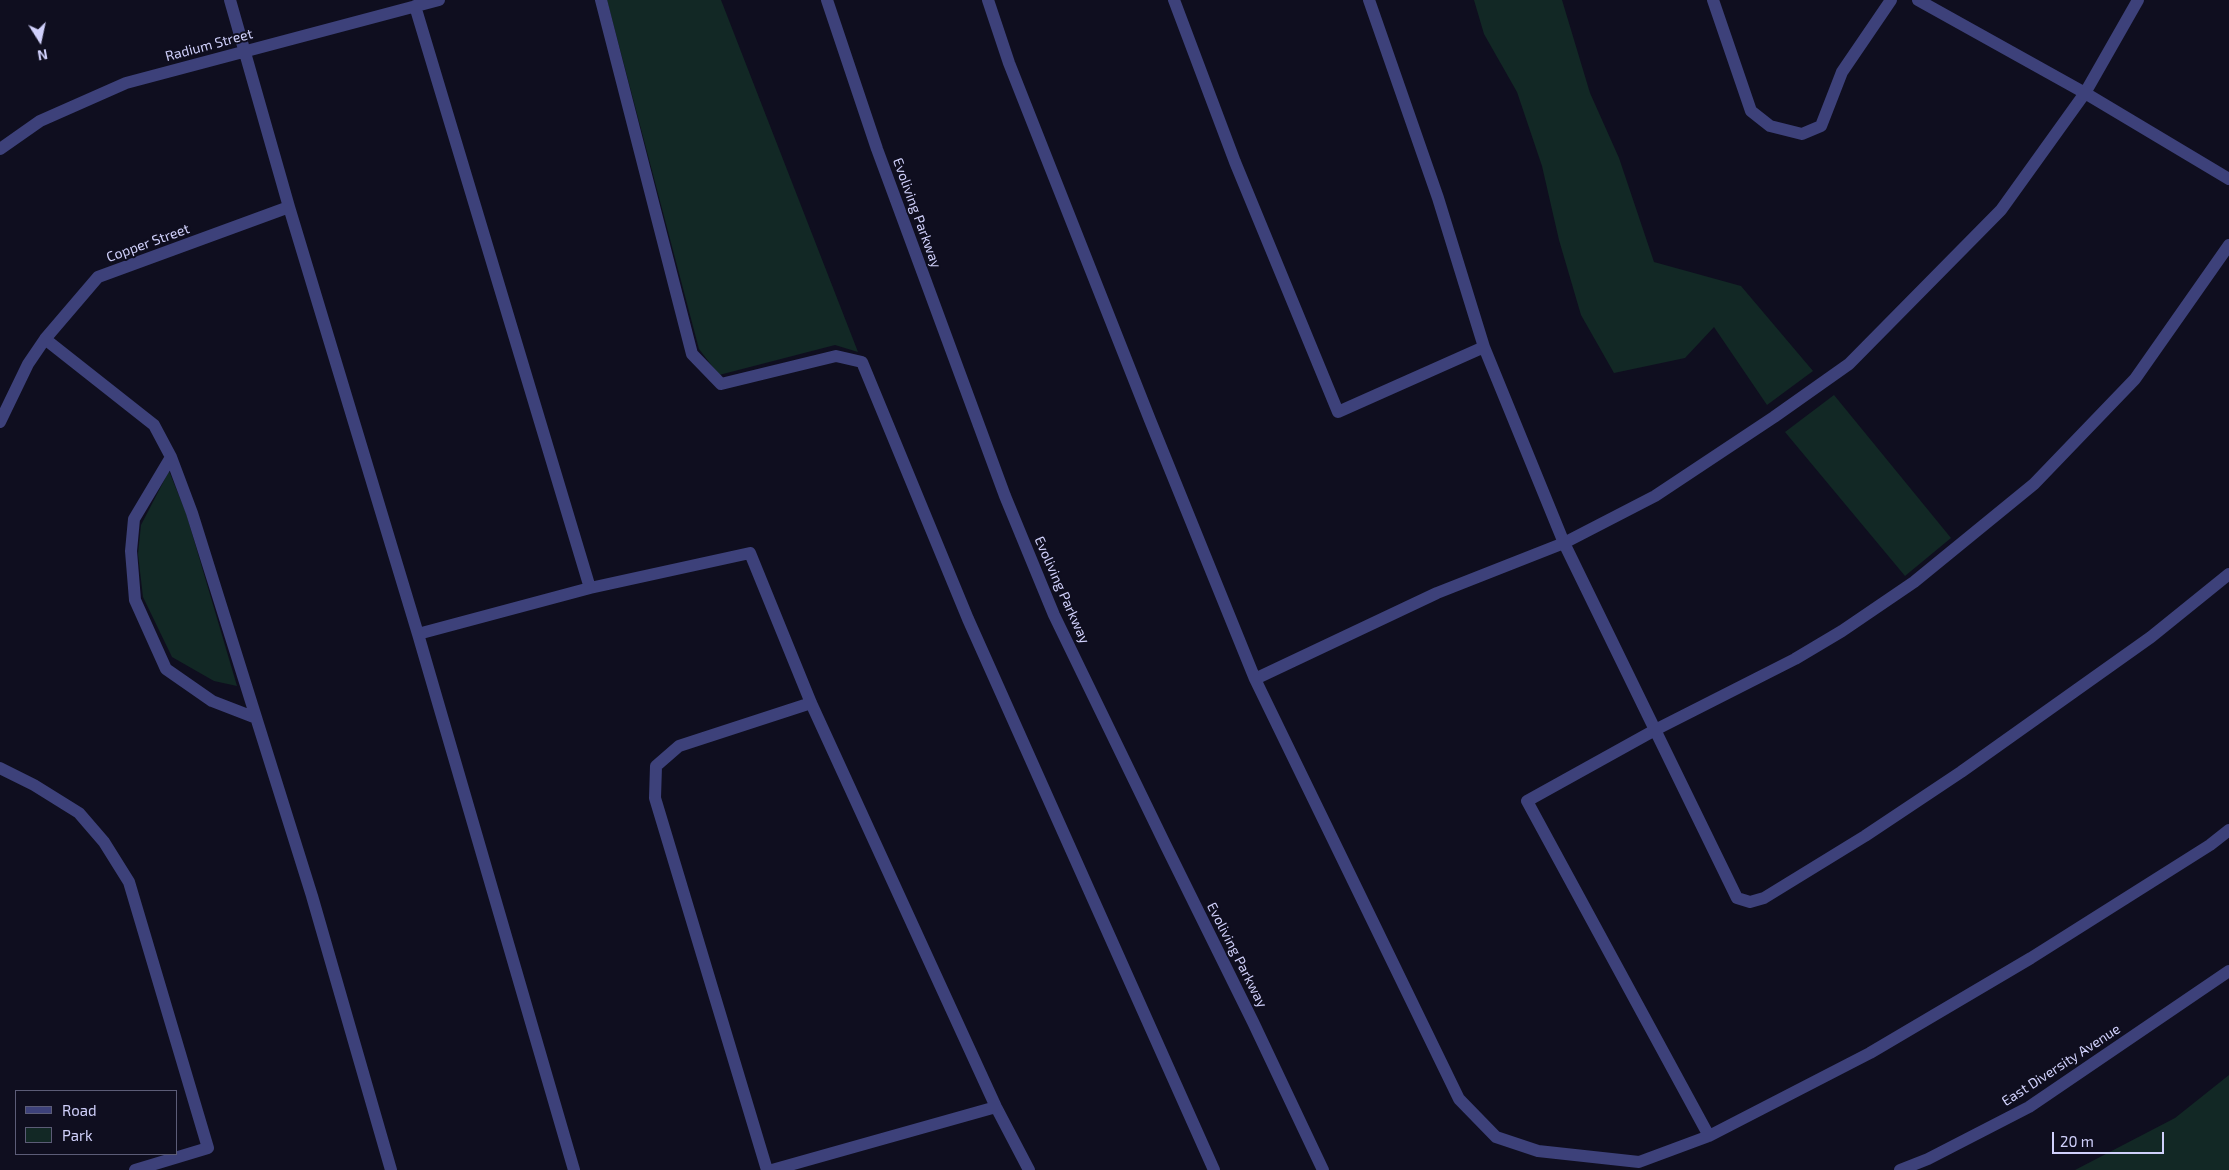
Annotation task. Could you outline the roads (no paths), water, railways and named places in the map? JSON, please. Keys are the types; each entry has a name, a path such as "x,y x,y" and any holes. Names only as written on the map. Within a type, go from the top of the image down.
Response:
{"street":[{"path":"230,0 288,207 418,634 574,1170"},
{"name":"Radium Street","path":"0,150 40,121 126,82 439,0"},
{"path":"602,0 692,354 721,384 836,356 862,362 968,619 1214,1170"},
{"name":"Evoliving Parkway","path":"826,0 877,149 998,477 1054,615 1324,1170"},
{"path":"988,0 1009,63 1255,679 1459,1099 1496,1137 1538,1151 1639,1162 1709,1136 1870,1053 2031,958 2210,845 2229,830"},
{"path":"1174,0 1235,162 1338,412 1484,347"},
{"path":"1369,0 1438,198 1484,347 1564,543 1737,898 1750,902 1764,898 1865,836 1961,772 2151,637 2229,574"},
{"path":"1713,0 1751,111 1770,126 1802,134 1821,126 1842,72 1891,0"},
{"path":"1918,0 2085,93 2229,179"},
{"path":"1255,679 1437,593 1564,543 1655,496 1774,418 1849,364 2001,210 2085,93 2138,0"},
{"path":"415,6 590,588"},
{"name":"Copper Street","path":"0,422 28,364 45,339 98,277 288,207"},
{"path":"1709,1136 1527,801 1655,730 1795,658 1842,631 1914,582 2034,484 2135,379 2229,245"},
{"path":"45,339 154,425 170,457 192,513 312,896 391,1170"},
{"path":"170,457 134,519 131,551 135,600 166,669 212,701 256,718"},
{"path":"418,634 590,588 750,552 811,703 996,1107 1029,1170"},
{"path":"767,1170 655,798 656,766 679,746 811,703"},
{"path":"0,768 34,784 79,813 104,842 129,882 208,1148 135,1170"},
{"name":"East Diversity Avenue","path":"1900,1170 1928,1159 2029,1107 2229,971"},
{"path":"772,1170 996,1107"}]}
